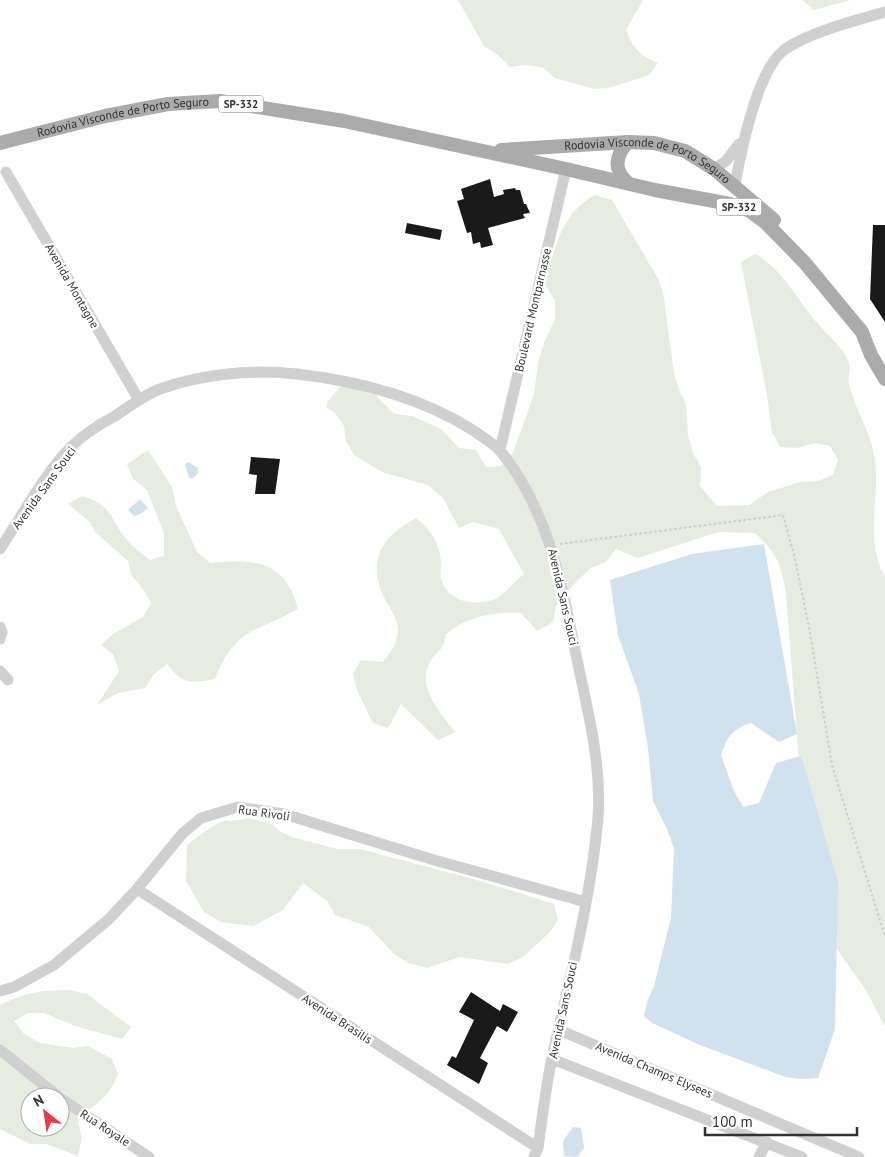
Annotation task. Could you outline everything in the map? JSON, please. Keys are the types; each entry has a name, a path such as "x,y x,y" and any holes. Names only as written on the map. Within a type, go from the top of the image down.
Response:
{"main road":[{"name":"Rodovia Visconde de Porto Seguro","path":"0,143 105,116 168,104 220,102 344,121 628,184 730,204 750,211 787,243 862,332"},
{"name":"Rodovia Visconde de Porto Seguro","path":"482,151 628,142 654,143 685,151 735,185 790,236 885,363"},
{"path":"628,142 618,155 617,167 620,176 628,184"},
{"path":"862,332 871,355 885,379"}],"street":[{"path":"735,185 746,134 766,74 783,51 812,36 885,12"},
{"path":"714,169 730,158 746,134"},
{"name":"Boulevard Montparnasse","path":"500,450 566,169"},
{"name":"Avenida Montagne","path":"6,172 139,400"},
{"name":"Avenida Sans Souci","path":"0,549 72,447 99,425 158,390 224,375 287,373 316,377 402,395 428,404 481,435 500,450 522,484 551,545 572,629 591,726 599,787 598,817 586,902 552,1059 536,1152"},
{"path":"0,627 2,632 0,638"},
{"path":"0,671 8,680"},
{"name":"Rua Rivoli","path":"0,991 32,977 66,956 109,919 137,890 182,834 202,818 238,807 284,814 434,860 586,902"},
{"name":"Avenida Brasilis","path":"137,890 536,1152"},
{"name":"Avenida Champs Elysees","path":"559,1030 859,1157"},
{"name":"Rua Royale","path":"0,1050 46,1087"},
{"name":"Avenida Champs Elysees","path":"552,1059 802,1157"},
{"name":"Rua Royale","path":"70,1104 149,1157"},
{"path":"759,1157 767,1142"}],"path":[{"path":"551,545 783,515 795,558 810,627 832,765 885,937"}],"shaded area":[{"path":"458,0 643,0 626,30 631,42 638,51 658,63 649,75 609,88 594,89 555,78 542,67 525,65 510,67 498,55 484,46"},
{"path":"802,0 851,0 814,10"},
{"path":"595,195 612,200 660,282 664,298 674,374 686,404 688,435 693,453 701,467 700,486 717,506 749,505 768,492 800,482 818,481 833,475 838,460 830,446 815,443 797,448 780,447 772,432 767,395 741,262 755,254 774,269 810,315 839,347 849,363 849,385 871,441 875,461 875,548 885,577 885,1027 866,990 834,945 808,878 786,593 777,560 755,533 718,532 638,558 616,549 606,562 591,568 577,581 556,606 553,622 537,631 521,613 481,616 454,628 446,634 442,647 431,660 427,669 427,689 431,698 455,732 438,740 401,704 388,728 373,723 357,690 353,674 361,660 383,662 395,644 398,631 397,622 379,585 377,562 380,551 386,542 404,525 416,518 430,532 439,549 441,579 444,587 449,593 463,601 479,602 495,599 524,574 499,529 473,522 459,528 443,498 428,485 382,472 354,455 346,441 344,426 335,413 326,407 328,401 341,386 356,385 372,389 395,414 412,416 441,429 459,448 476,450 486,467 501,466 513,453 534,394 538,363 544,343 555,319 555,301 544,282 561,232 574,212"},
{"path":"148,450 172,487 176,506 197,552 210,563 241,562 266,566 285,581 298,609 239,640 230,650 215,679 188,681 178,676 167,664 154,674 145,688 118,693 97,705 119,671 113,654 101,645 113,634 143,617 151,603 143,589 131,575 128,561 95,532 90,522 68,504 82,496 93,500 106,509 136,549 150,560 164,556 164,533 147,490 133,479 127,464"},
{"path":"248,818 272,824 281,832 292,837 337,849 360,849 484,882 554,904 558,920 549,933 523,957 508,964 460,957 427,968 408,963 394,954 369,927 335,915 328,902 303,883 283,910 253,926 221,922 204,912 186,881 187,845 221,822"},
{"path":"69,990 87,994 131,1027 122,1039 75,1026 44,1013 28,1013 14,1021 24,1034 40,1043 73,1048 88,1046 112,1059 118,1074 114,1084 105,1096 78,1122 82,1138 78,1156 46,1144 30,1144 0,1129 0,1005 25,995"}],"water":[{"path":"188,462 198,468 198,473 192,479 189,477 185,465"},
{"path":"140,499 148,508 134,516 128,510"},
{"path":"764,544 797,734 779,742 751,723 731,734 721,755 734,791 743,807 759,803 776,763 801,756 838,881 835,1029 818,1078 801,1079 785,1077 700,1045 652,1023 644,1016 647,1002 654,986 671,918 674,848 653,801 648,748 639,694 618,635 610,580 692,554"},
{"path":"573,1127 581,1128 584,1148 577,1157 564,1156 563,1141"}],"building":[{"path":"490,179 494,197 504,194 503,190 515,188 520,190 524,204 526,204 530,213 523,214 525,218 488,228 493,245 481,248 480,242 473,244 471,232 467,233 457,201 464,199 461,189"},
{"path":"407,223 442,230 440,240 405,233"},
{"path":"873,225 885,225 885,322 870,299"},
{"path":"251,457 280,459 275,494 255,494 257,475 249,474"},
{"path":"471,992 500,1011 503,1004 518,1012 507,1032 497,1026 480,1058 488,1063 479,1084 447,1065 452,1056 456,1058 474,1020 459,1012"}]}
